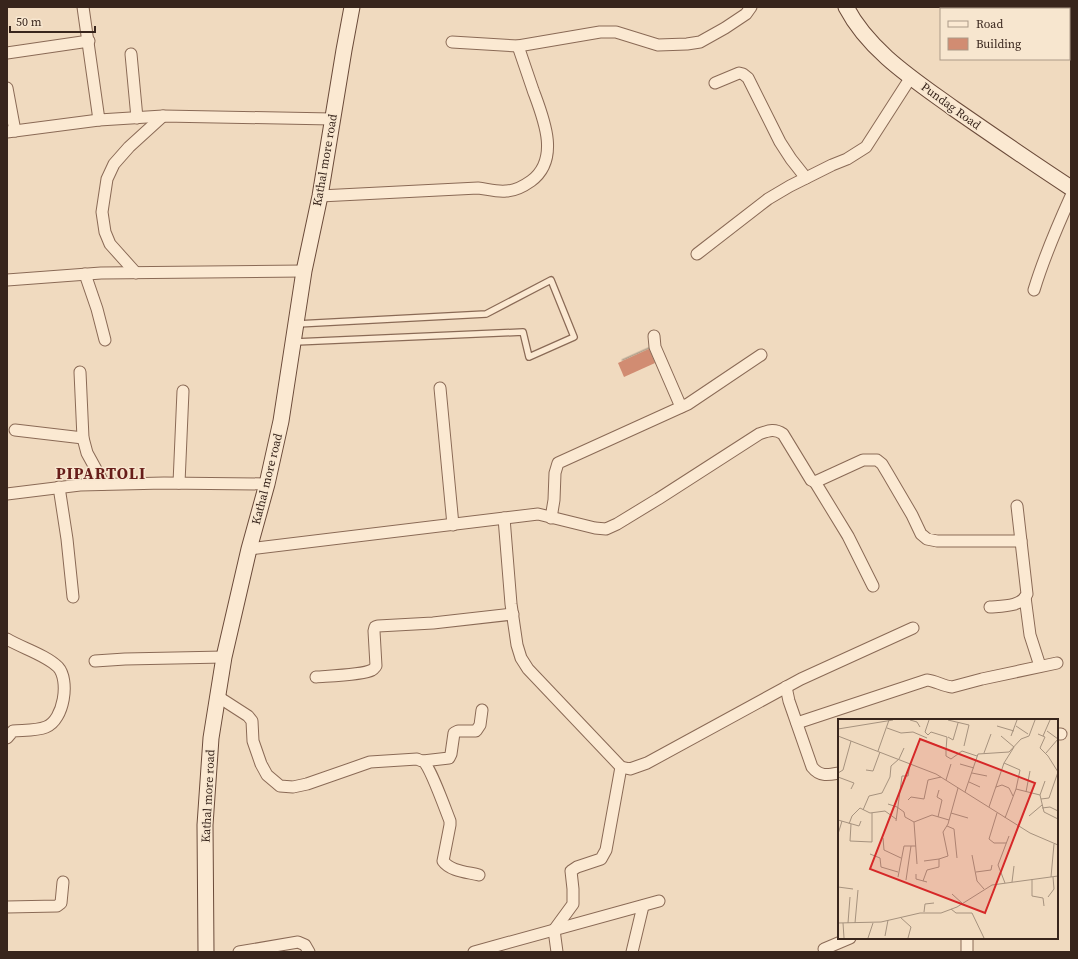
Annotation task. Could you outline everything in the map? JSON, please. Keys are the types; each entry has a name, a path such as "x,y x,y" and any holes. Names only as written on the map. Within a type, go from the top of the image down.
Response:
{"main road":[{"name":"Kathal more road","path":"206,952 205,825 211,738 217,696 224,657 281,421 304,270 320,196 352,7"},
{"name":"Pundag Road","path":"846,7 858,29 911,77 1005,145 1071,188"}],"street":[{"path":"84,7 99,120"},
{"path":"452,42 518,46 606,32 625,34 658,45 692,43 700,42 725,28 746,14 751,7"},
{"path":"7,53 89,41"},
{"path":"320,196 478,188 504,192 522,187 536,177 542,170 548,150 548,135 545,121 518,46"},
{"path":"131,54 137,118"},
{"path":"715,84 739,73 748,78 780,142 806,178"},
{"path":"697,254 768,199 806,178 847,159 866,147 911,77"},
{"path":"7,88 11,132 99,120 164,116 332,119"},
{"path":"136,273 110,244 105,232 102,212 107,179 114,164 129,147 164,116"},
{"path":"1034,290 1049,245 1071,196"},
{"path":"7,280 85,274 304,270"},
{"path":"85,274 97,309 105,340"},
{"path":"654,336 655,347 681,407"},
{"path":"551,518 554,500 555,473 558,463 688,404 761,355"},
{"path":"80,372 83,438 87,453 104,484"},
{"path":"440,388 453,525"},
{"path":"179,483 183,391"},
{"path":"15,430 83,438"},
{"path":"250,548 538,514 595,528 606,529 618,524 759,434 772,430 783,434 811,480 815,482 848,536 873,586"},
{"path":"815,482 863,460 877,460 882,464 912,514 921,534 927,539 937,541 1021,541"},
{"path":"7,494 59,487 104,484 267,484"},
{"path":"59,487 67,539 73,597"},
{"path":"1017,506 1027,588 1025,597 1030,635 1040,666"},
{"path":"504,518 513,614 521,658 528,669 621,767 630,769 647,763 801,679 913,628"},
{"path":"990,607 1008,606 1020,602 1025,597"},
{"path":"316,677 372,670 376,666 374,630 378,626 433,623 513,614"},
{"path":"7,639 54,663 60,669 64,678 64,697 62,706 60,713 54,722 47,727 9,734"},
{"path":"95,661 224,657"},
{"path":"797,723 927,680 952,686 1057,663"},
{"path":"786,687 789,701 812,767 816,772 821,774 838,773"},
{"path":"217,696 248,716 252,722 255,749 267,775 280,786 293,787 307,784 370,762 417,759 423,761 449,758 454,733 458,731 476,731 480,725 482,710"},
{"path":"423,761 432,776 450,821 444,861 450,868 479,875"},
{"path":"557,952 554,930 573,904 571,871 577,867 601,859 606,850 621,767"},
{"path":"7,908 57,906 61,902 63,882"},
{"path":"481,951 659,901"},
{"path":"632,952 643,906"},
{"path":"824,949 848,939"},
{"path":"967,939 967,952"},
{"path":"239,952 298,942 305,945 309,952"}],"lane":[{"path":"292,342 523,332 528,357 574,337 551,280 486,314 295,324"}],"building":[{"path":"649,349 655,363 624,377 618,363"}],"district":[{"name":"PIPARTOLI","path":"101,473"}]}
